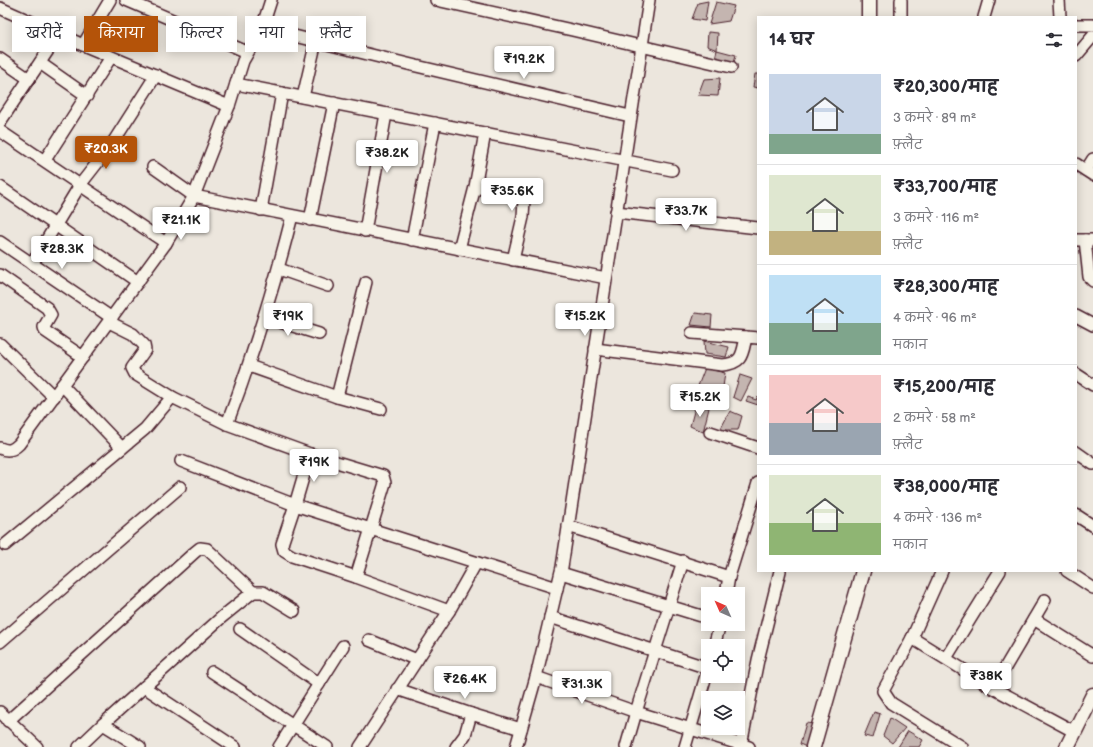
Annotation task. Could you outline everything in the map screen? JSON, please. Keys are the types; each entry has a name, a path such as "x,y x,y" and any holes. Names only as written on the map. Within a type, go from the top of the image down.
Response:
{"street":[{"path":"83,46 110,0"},
{"path":"126,0 245,51"},
{"path":"436,0 731,68"},
{"path":"516,747 536,677 561,572 623,160 649,0"},
{"path":"869,0 869,16"},
{"path":"900,16 901,0"},
{"path":"984,16 989,0"},
{"path":"1059,0 1060,16"},
{"path":"264,16 267,1"},
{"path":"0,8 18,16"},
{"path":"1077,25 1093,25"},
{"path":"1077,55 1093,36"},
{"path":"76,42 229,106"},
{"path":"0,122 47,52"},
{"path":"0,448 5,450 14,449 54,397 166,243 194,196 229,106 247,52"},
{"path":"303,97 313,52"},
{"path":"362,52 630,116"},
{"path":"45,160 111,57"},
{"path":"0,59 29,79"},
{"path":"40,63 87,96"},
{"path":"32,264 80,185 112,144 156,75"},
{"path":"236,84 672,170"},
{"path":"261,210 282,93"},
{"path":"310,220 334,103"},
{"path":"365,231 386,114"},
{"path":"412,240 435,123"},
{"path":"0,131 166,243"},
{"path":"459,249 475,187 485,133"},
{"path":"1077,165 1090,173 1093,159"},
{"path":"153,167 194,196 606,278"},
{"path":"0,187 138,282"},
{"path":"475,187 519,196 524,199 523,217 514,260"},
{"path":"616,212 757,228"},
{"path":"227,424 249,366 279,269 292,216"},
{"path":"1085,240 1089,277 1093,281"},
{"path":"0,242 110,320 133,334 144,345 145,350 132,368 135,374 172,397 227,424 310,454 382,476 385,483 356,576"},
{"path":"279,269 328,286"},
{"path":"0,275 47,308 51,316 44,326 45,331 83,357"},
{"path":"337,397 366,282"},
{"path":"264,317 319,334"},
{"path":"1077,317 1093,325"},
{"path":"692,333 757,338"},
{"path":"595,349 731,364 736,362 742,355 746,337"},
{"path":"0,344 54,397"},
{"path":"249,366 337,397 382,409"},
{"path":"1077,375 1093,385"},
{"path":"62,385 122,448"},
{"path":"2,544 145,429 172,397"},
{"path":"710,432 757,448"},
{"path":"1077,453 1093,464"},
{"path":"310,454 282,544 284,551 292,556 356,576 449,611"},
{"path":"181,461 295,505 557,588"},
{"path":"727,587 757,486"},
{"path":"0,642 180,487"},
{"path":"1077,516 1093,526"},
{"path":"568,526 729,577"},
{"path":"37,747 2,716 200,548 210,551 253,592"},
{"path":"626,747 656,651 668,606 683,562"},
{"path":"360,747 449,611 476,563"},
{"path":"561,572 701,616"},
{"path":"536,677 636,712 746,746 758,660 780,572"},
{"path":"813,747 863,572"},
{"path":"942,572 912,638 883,689 884,694 891,703 962,747"},
{"path":"946,658 999,572"},
{"path":"1069,572 1093,588"},
{"path":"80,747 103,724 222,617 253,592 263,592 294,611"},
{"path":"993,688 1045,600"},
{"path":"550,618 701,667"},
{"path":"1034,619 1093,656"},
{"path":"240,629 319,684"},
{"path":"912,638 993,688 1075,732"},
{"path":"370,640 417,660"},
{"path":"279,747 343,646"},
{"path":"212,672 327,747"},
{"path":"685,747 704,683"},
{"path":"144,687 235,747"},
{"path":"397,690 521,729"},
{"path":"1067,747 1093,695"},
{"path":"456,747 464,735 471,714"},
{"path":"103,724 140,747"}],"building":[{"path":"708,1 705,21 692,19 698,3"},
{"path":"716,2 734,6 729,21 709,24"},
{"path":"708,32 718,33 717,50 707,46"},
{"path":"717,50 736,55 734,62 715,58"},
{"path":"755,74 757,74 757,88 753,87"},
{"path":"720,78 718,96 698,95 704,79"},
{"path":"695,313 712,315 711,327 691,325"},
{"path":"704,341 729,347 726,357 705,354"},
{"path":"705,368 725,373 723,387 698,386"},
{"path":"740,375 752,379 741,401 733,397"},
{"path":"748,397 756,400 757,398 757,405 746,401"},
{"path":"696,404 709,408 703,432 690,426"},
{"path":"730,411 742,416 738,430 720,430"},
{"path":"874,712 880,714 873,738 864,736"},
{"path":"890,718 905,728 892,743 883,736"},
{"path":"806,723 815,724 806,747 800,744"},
{"path":"908,731 923,740 919,747 898,747"}]}
